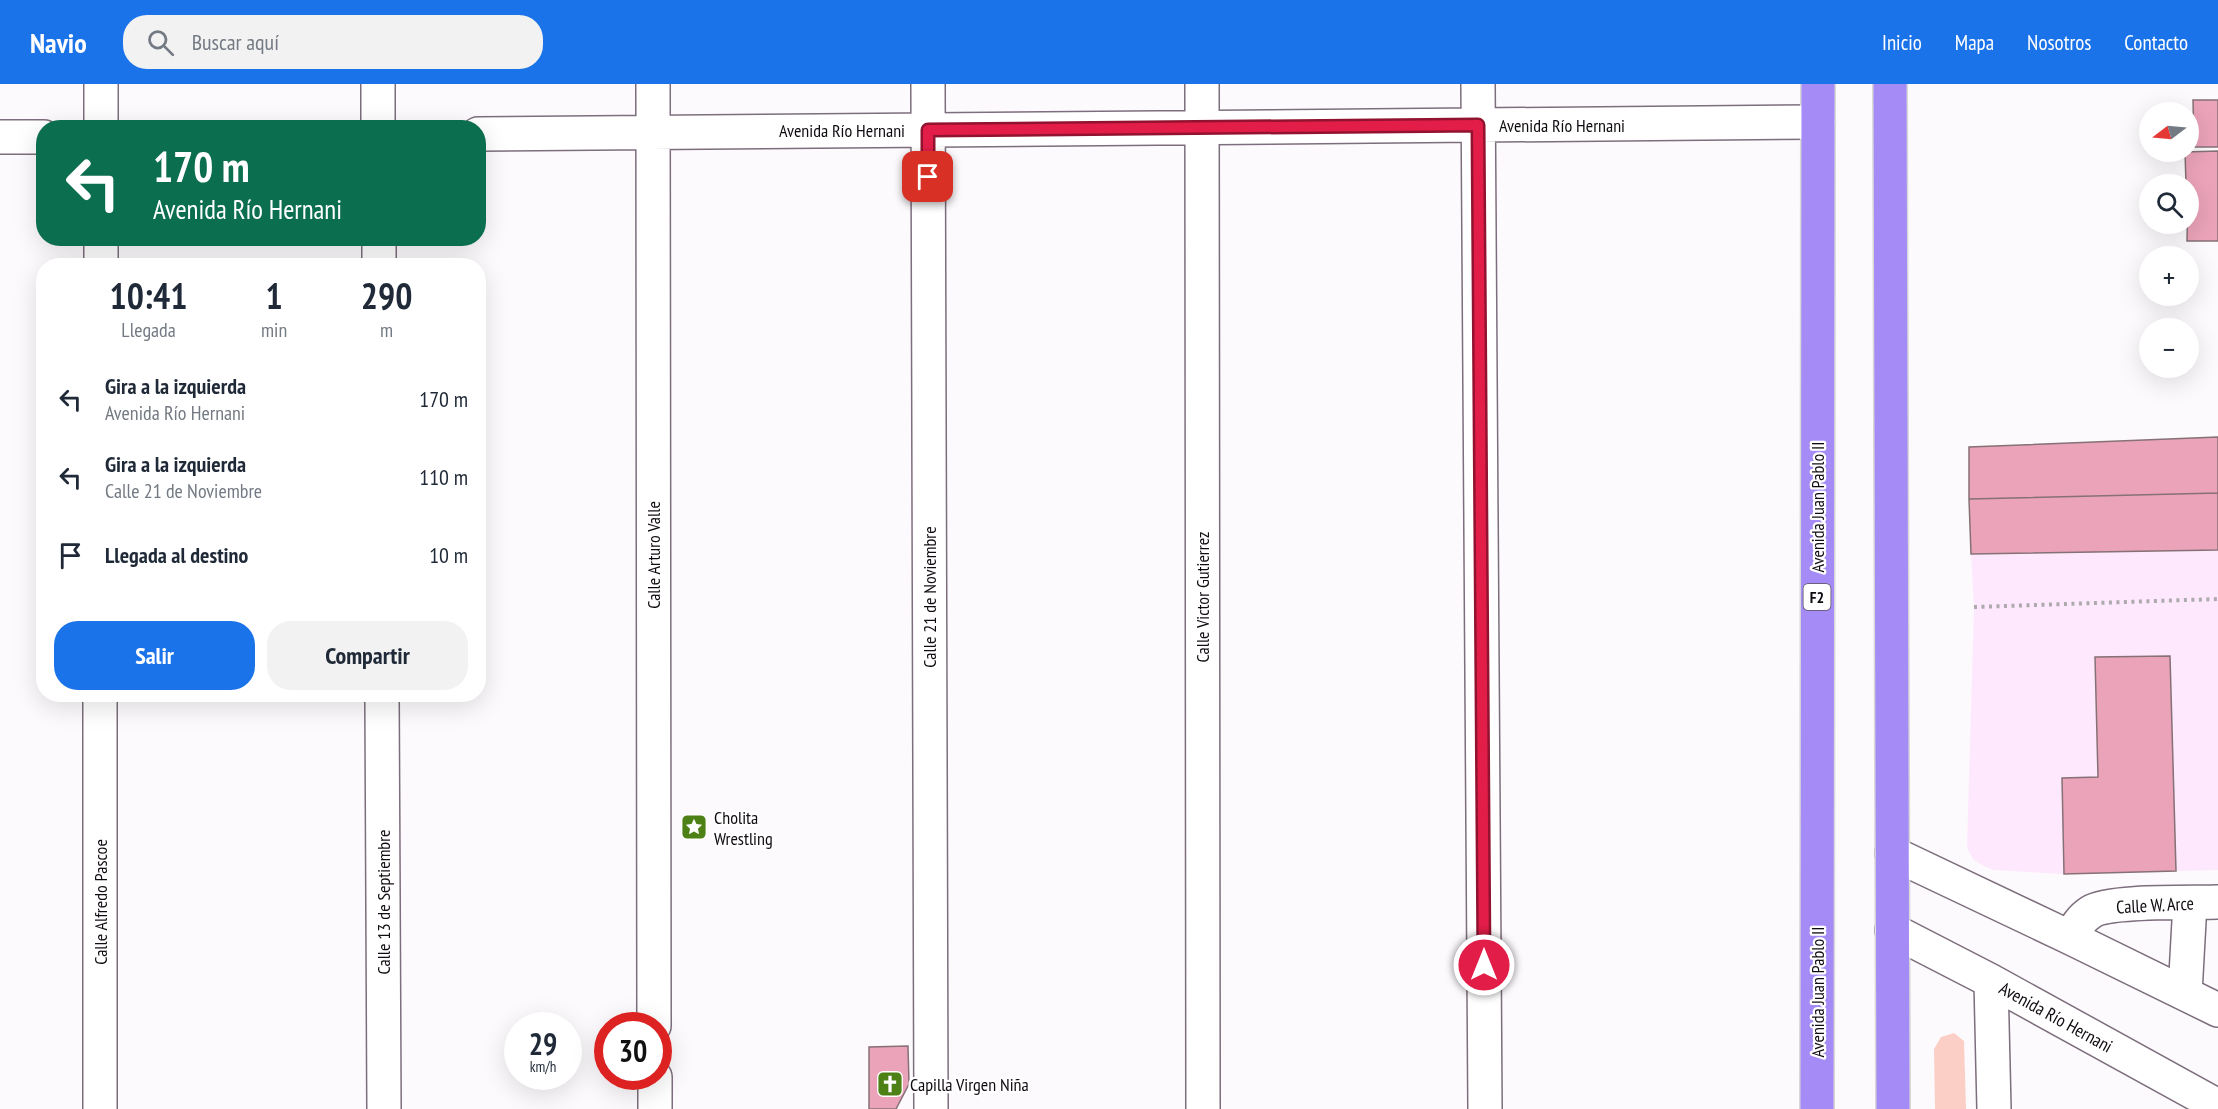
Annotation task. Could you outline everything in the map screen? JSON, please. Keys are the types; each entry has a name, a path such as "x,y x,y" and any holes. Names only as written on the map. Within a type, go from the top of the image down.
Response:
{"highway":[{"name":"Avenida Juan Pablo II","path":"1817,1109 1818,84"},
{"path":"1890,84 1893,1109"}],"street":[{"path":"100,84 100,120"},
{"path":"378,84 378,120"},
{"name":"Calle Arturo Valle","path":"653,84 654,1012"},
{"name":"Calle 21 de Noviembre","path":"928,84 931,1109"},
{"name":"Calle Victor Gutierrez","path":"1202,84 1203,1109"},
{"path":"1478,84 1485,1109"},
{"name":"Avenida Río Hernani","path":"486,134 1818,123"},
{"path":"0,137 36,137"},
{"name":"Calle Alfredo Pascoe","path":"100,702 100,1109"},
{"name":"Calle 13 de Septiembre","path":"382,702 384,1109"},
{"path":"1892,853 2218,1010"},
{"path":"2185,993 2204,903"},
{"name":"Calle W. Arce","path":"2071,938 2078,922 2093,910 2123,904 2204,903"},
{"name":"Avenida Río Hernani","path":"1892,930 1991,981 2218,1106"},
{"path":"1991,981 1994,1109"},
{"path":"654,1090 655,1109"}],"path":[{"path":"1974,607 2218,599"}],"shaded area":[{"path":"2218,493 2218,870 2064,874 1993,870 1980,864 1973,859 1967,848 1974,607 1971,554"},
{"path":"1954,1033 1964,1041 1966,1109 1935,1109 1934,1049 1941,1037"}],"building":[{"path":"2193,100 2218,100 2218,147 2199,147 2199,102 2193,102"},
{"path":"2218,151 2218,241 2187,241 2187,234 2199,234 2199,174 2186,174 2185,162 2199,162 2199,152"},
{"path":"2218,437 2218,493 1969,499 1969,447"},
{"path":"2218,493 2218,550 1971,554 1969,499"},
{"path":"2170,656 2176,871 2064,874 2062,778 2098,777 2095,657"},
{"path":"908,1046 909,1084 896,1109 869,1109 869,1047"}],"place":[{"name":"Cholita Wrestling","path":"694,827"},
{"name":"Capilla Virgen Niña","path":"890,1084"}],"route":[{"path":"928,177 928,130 1478,125 1484,965"}]}
